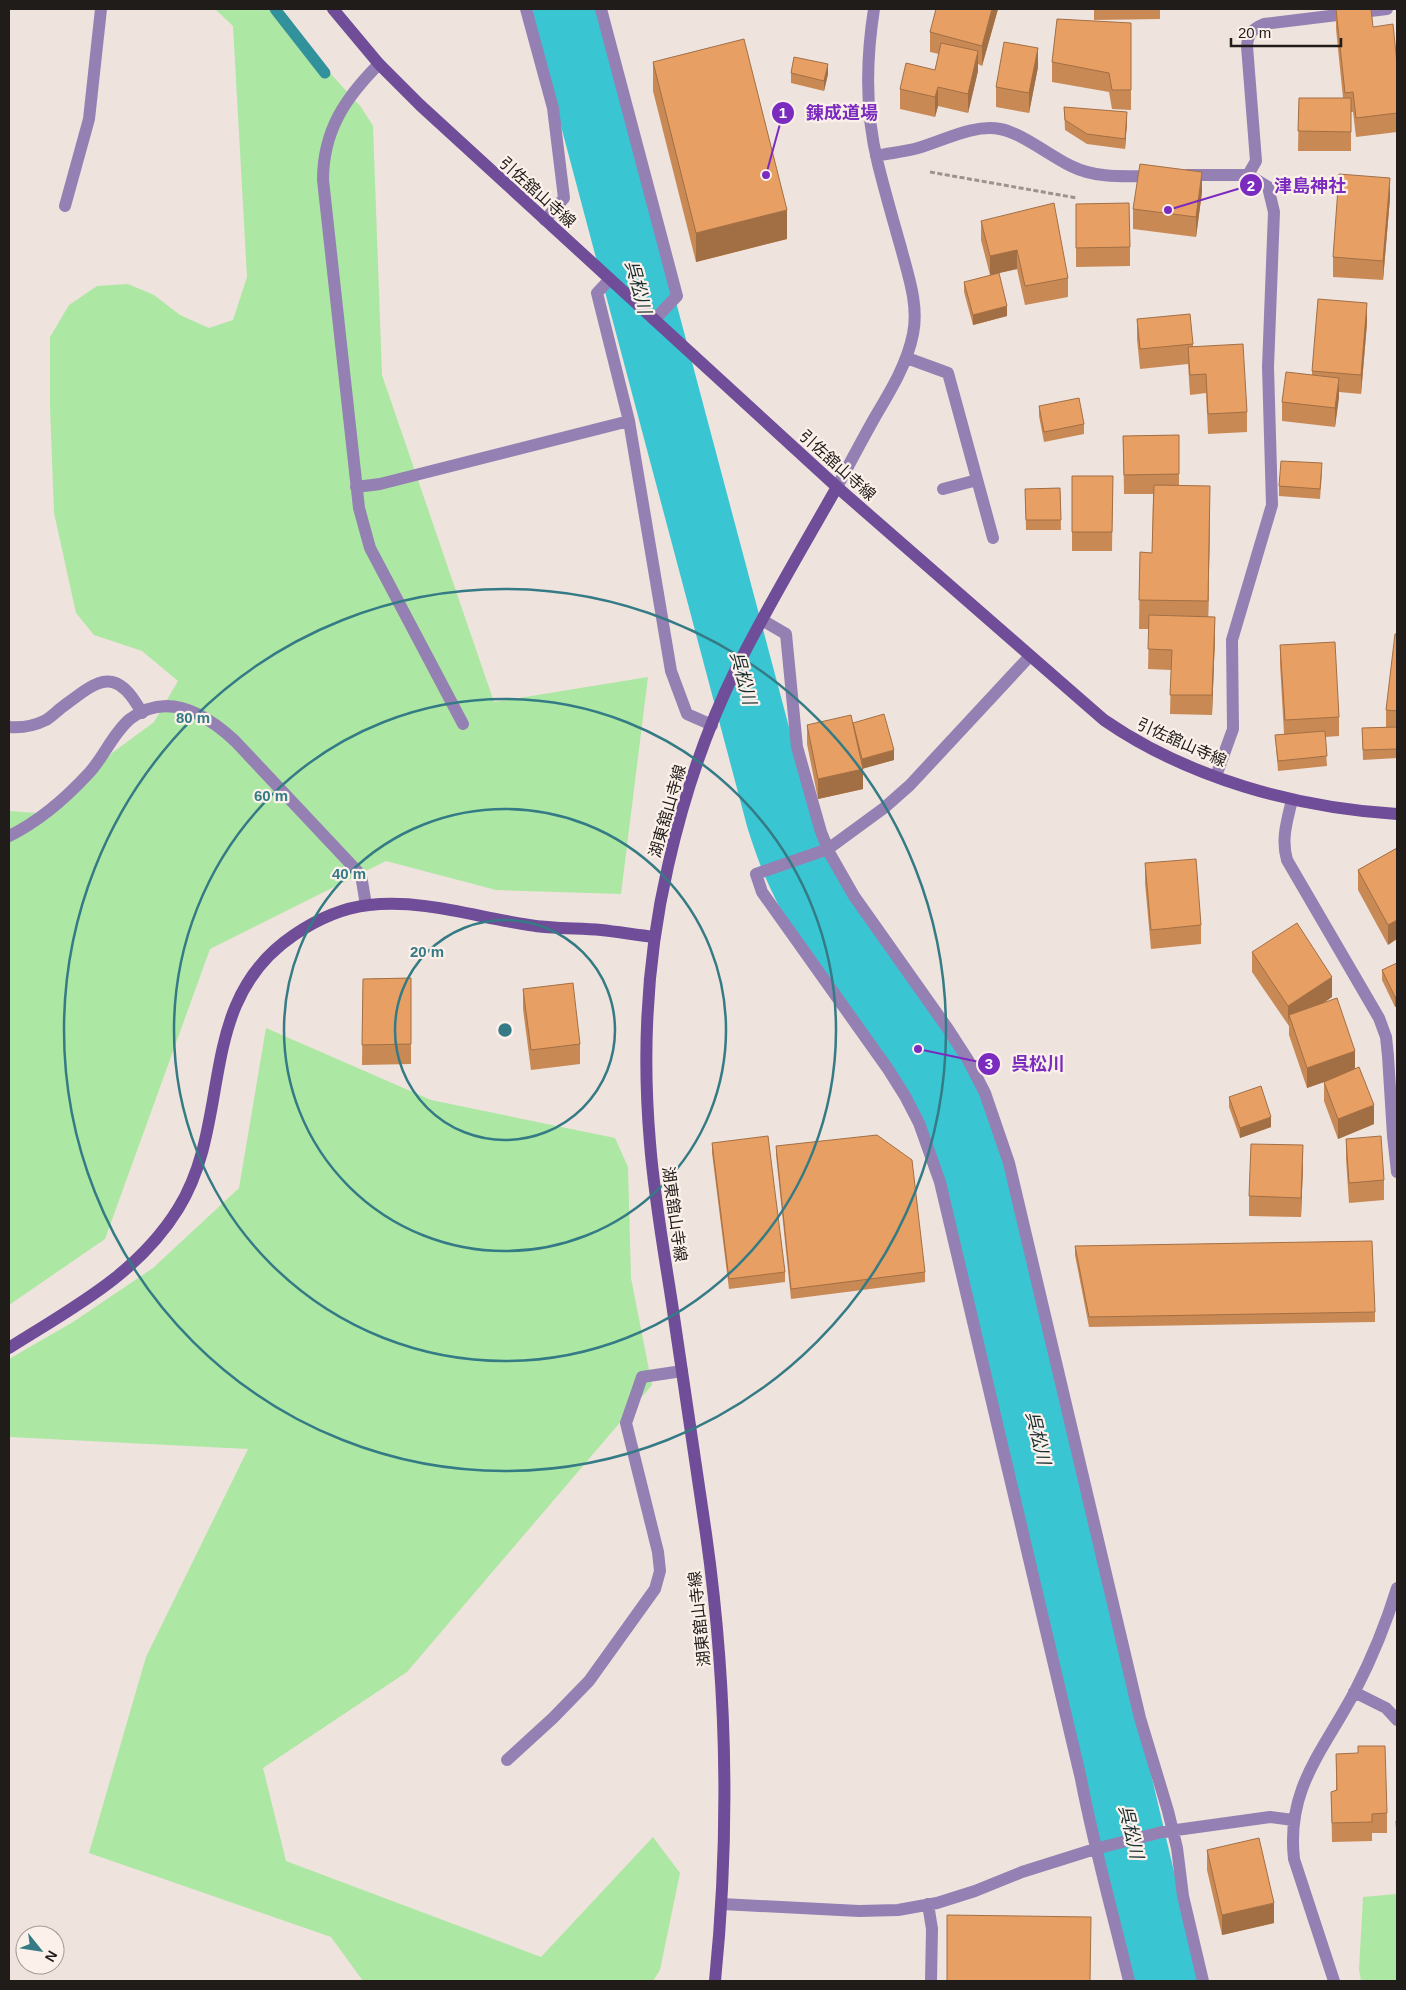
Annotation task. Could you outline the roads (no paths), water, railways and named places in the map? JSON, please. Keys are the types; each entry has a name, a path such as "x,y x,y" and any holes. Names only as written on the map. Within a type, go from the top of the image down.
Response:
{"main road":[{"name":"引佐舘山寺線","path":"333,9 379,64 420,106 599,269 607,282 654,320 837,486 1104,720 1130,737 1184,764 1254,789 1292,800 1331,807 1397,814"},
{"name":"湖東舘山寺線","path":"715,1981 722,1904 725,1792 721,1664 707,1537 658,1213 649,1135 646,1076 648,1006 655,937 667,868 685,802 714,720 735,672 762,620 837,486"},
{"path":"9,1348 117,1278 140,1258 161,1234 179,1208 203,1150 210,1120 222,1045 231,1016 244,988 262,963 290,938 309,925 336,912 366,905 396,903 426,906 533,926 600,930 655,937"}],"street":[{"path":"65,206 89,119 101,9"},
{"path":"526,9 553,108 564,198 545,220"},
{"path":"601,9 677,296 654,320"},
{"path":"837,486 907,358 913,332 914,305 909,279 876,156 868,86 869,47 874,9"},
{"path":"1248,175 1256,161 1247,46 1248,36 1254,28 1264,24 1386,9"},
{"path":"379,64 358,86 336,120 327,139 323,159 323,180 358,508 370,548 463,724"},
{"path":"876,156 917,148 978,129 1000,129 1010,132 1071,166 1090,174 1108,176 1248,175 1268,187 1274,212 1268,367 1272,506 1232,640 1233,729 1216,776"},
{"path":"607,282 597,293 629,421 671,671 687,714 714,720"},
{"path":"907,358 948,373 993,538"},
{"path":"356,487 380,484 629,421"},
{"path":"943,489 977,480"},
{"path":"762,620 786,634 797,747 816,816 828,849 854,896 968,1060 985,1093 1010,1163 1140,1718 1168,1811 1167,1831 1177,1848 1182,1896 1203,1981"},
{"path":"1030,656 910,785 884,808 828,849 756,874 762,892 888,1069 919,1123 931,1152 950,1220 1129,1981"},
{"path":"9,727 21,728 46,720 92,685 108,681 123,686 134,698 142,713"},
{"path":"9,836 27,827 61,802 91,771 115,736 130,719 150,708 173,706 196,712 217,724 361,875 366,905"},
{"path":"1292,800 1284,832 1283,847 1287,860 1371,1001 1386,1037 1397,1172"},
{"path":"507,1760 554,1718 589,1680 655,1588 660,1571 658,1552 626,1423 642,1377 682,1371"},
{"path":"1334,1981 1294,1859 1292,1840 1293,1820 1303,1782 1354,1692 1386,1623 1397,1588"},
{"path":"1354,1692 1386,1708 1397,1720"},
{"path":"722,1904 859,1911 898,1910 975,1891 1022,1872 1099,1848 1167,1831 1270,1818 1293,1820"},
{"path":"928,1904 932,1929 931,1981"}],"waterway":[{"path":"275,9 325,73"},
{"name":"呉松川","path":"564,9 785,837 804,883 823,916 906,1031 936,1078 958,1124 975,1173 1166,1981"}],"place":[{"name":"錬成道場","path":"766,175"},
{"name":"津島神社","path":"1168,210"},
{"name":"呉松川","path":"918,1049"}]}
